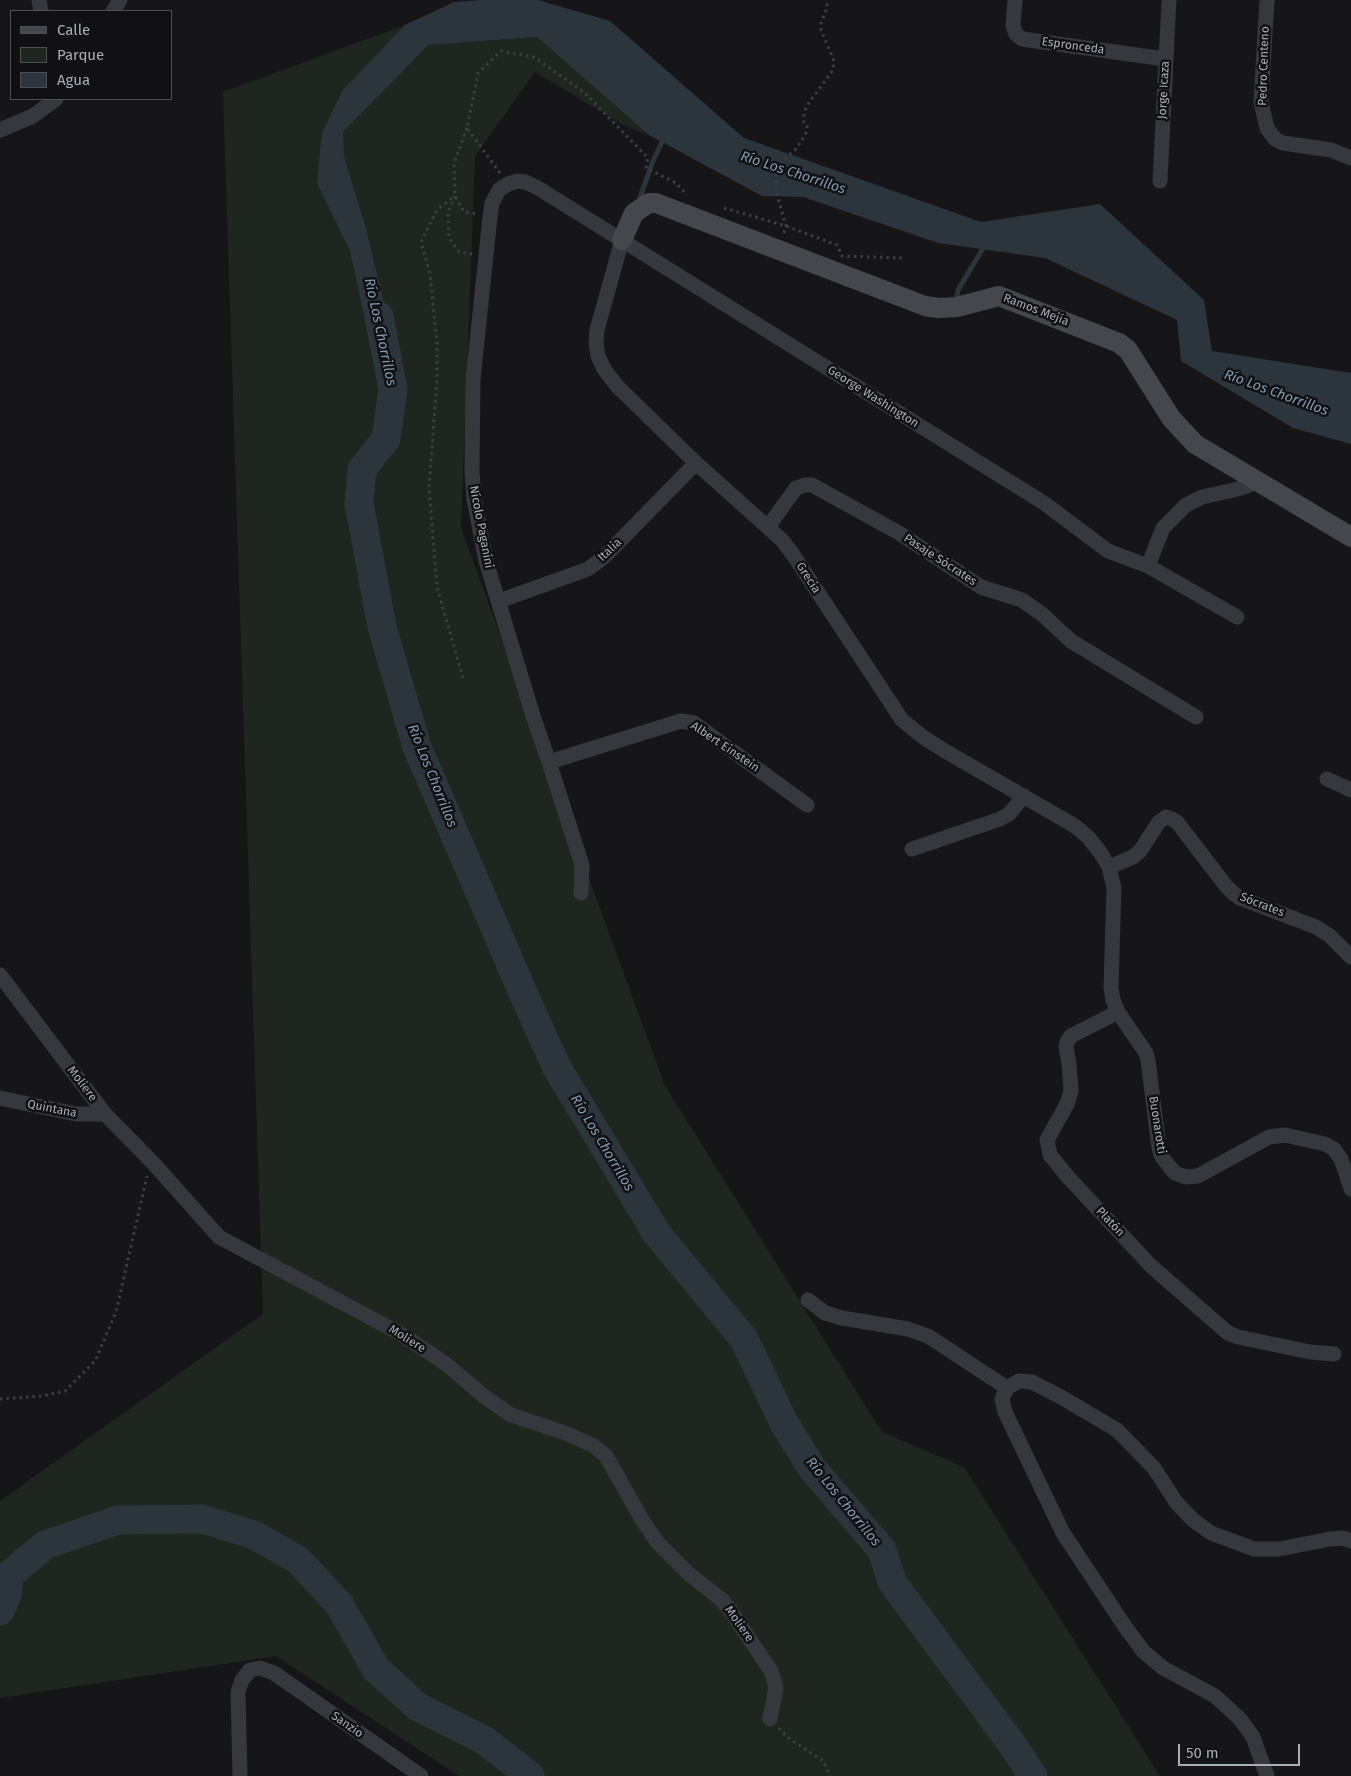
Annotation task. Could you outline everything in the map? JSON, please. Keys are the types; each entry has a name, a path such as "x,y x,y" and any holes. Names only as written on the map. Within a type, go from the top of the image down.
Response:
{"street":[{"name":"Espronceda","path":"1014,0 1013,26 1016,34 1022,39 1165,59"},
{"name":"Jorge Icaza","path":"1160,181 1169,0"},
{"name":"Pedro Centeno","path":"1267,0 1261,102 1267,128 1275,140 1283,143 1331,150 1351,158"},
{"path":"0,130 33,116 53,100"},
{"name":"George Washington","path":"508,184 518,181 538,188 1044,503 1108,551 1148,566 1237,617"},
{"name":"Nícolo Paganini","path":"508,184 499,190 492,204 490,217 473,379 472,472 474,499 486,561 534,719 582,865 581,893"},
{"name":"Ramos Mejía","path":"622,240 634,213 649,203 656,203 925,306 938,308 957,307 999,296 1119,343 1128,350 1179,429 1195,444 1351,537"},
{"name":"Grecia","path":"622,240 597,330 598,356 604,370 617,386 696,463 782,540 902,720 945,751 1075,826 1088,837 1109,867"},
{"name":"Italia","path":"499,601 588,569 604,558 696,463"},
{"path":"1148,566 1163,528 1186,505 1202,497 1238,489 1258,482"},
{"name":"Pasaje Sócrates","path":"768,527 796,488 812,485 899,533 981,587 1022,600 1042,614 1071,641 1196,717"},
{"name":"Albert Einstein","path":"549,762 681,721 694,723 807,805"},
{"path":"1327,779 1351,790"},
{"path":"912,849 1000,819 1009,814 1024,796"},
{"name":"Sócrates","path":"1109,867 1133,857 1140,851 1159,822 1166,817 1177,822 1234,894 1316,927 1330,936 1351,957"},
{"name":"Buonarotti","path":"1109,867 1114,888 1113,1000 1118,1012 1146,1053 1159,1148 1162,1157 1175,1173 1186,1176 1198,1176 1269,1137 1285,1136 1325,1144 1334,1149 1341,1159 1351,1189"},
{"name":"Moliere","path":"0,975 105,1114 155,1165 219,1237 401,1334 446,1364 485,1397 511,1415 568,1434 594,1446 606,1456 644,1524 658,1543 689,1574 722,1600 771,1671 776,1687 770,1719"},
{"name":"Platón","path":"1118,1012 1071,1036 1066,1042 1070,1091 1067,1104 1047,1140 1050,1155 1151,1266 1228,1333 1238,1337 1310,1352 1334,1354"},
{"name":"Quintana","path":"0,1098 76,1114 105,1114"},
{"path":"808,1300 825,1313 842,1318 908,1329 928,1336 1008,1388"},
{"path":"1267,1776 1252,1737 1240,1719 1215,1696 1163,1668 1143,1650 1119,1618 1063,1533 1005,1412 1002,1399 1008,1388 1019,1381 1032,1382 1117,1430 1154,1468 1176,1502 1193,1520 1211,1533 1254,1548 1279,1549 1330,1538 1343,1538 1351,1541"},
{"name":"Sanzio","path":"240,1776 238,1692 242,1680 250,1670 260,1668 274,1673 421,1776"}],"path":[{"path":"786,226 776,191 776,177 781,164 795,150 803,138 807,126 803,118 806,108 833,70 834,61 821,30 821,23 827,8 827,0"},
{"path":"486,255 459,252 449,238 448,212 455,196 454,163 467,128 478,73 501,51 534,57 585,93 648,158 646,168 676,183 688,195 696,198"},
{"path":"467,128 508,184"},
{"path":"455,196 464,212 490,217"},
{"path":"455,196 437,210 421,242 430,274 437,343 437,378 429,489 437,587 463,678"},
{"path":"721,207 786,226 837,245 842,256 903,258"},
{"path":"0,1399 42,1396 65,1391 95,1361 116,1312 145,1178 155,1165"},
{"path":"770,1719 787,1737 823,1761 830,1776"}],"green space":[{"path":"405,25 428,45 537,37 649,135 623,125 535,72 475,156 461,528 665,1086 882,1432 964,1467 1160,1776 459,1776 276,1656 0,1698 0,1501 263,1314 223,92"}],"water":[{"path":"538,0 610,21 744,138 981,222 1100,204 1204,300 1212,351 1351,373 1351,444 1293,428 1181,361 1177,320 1045,258 938,243 803,197 762,196 649,135 537,37 428,45 343,132 344,157 365,225 396,352 373,356 350,251 317,183 322,133 343,90 405,25 454,2"}],"waterway":[{"path":"638,203 662,142"},
{"path":"956,302 958,290 985,245"},
{"name":"Río Los Chorrillos","path":"379,316 393,389 386,439 362,469 359,503 382,627 417,747 524,995 557,1068 657,1234 744,1339 784,1423 812,1468 882,1550 892,1582 1014,1747 1033,1776"},
{"name":"Río Los Chorrillos","path":"0,1611 7,1595 9,1575 45,1545 118,1520 202,1519 254,1535 298,1560 339,1604 376,1669 418,1707 484,1740 530,1776"}]}
